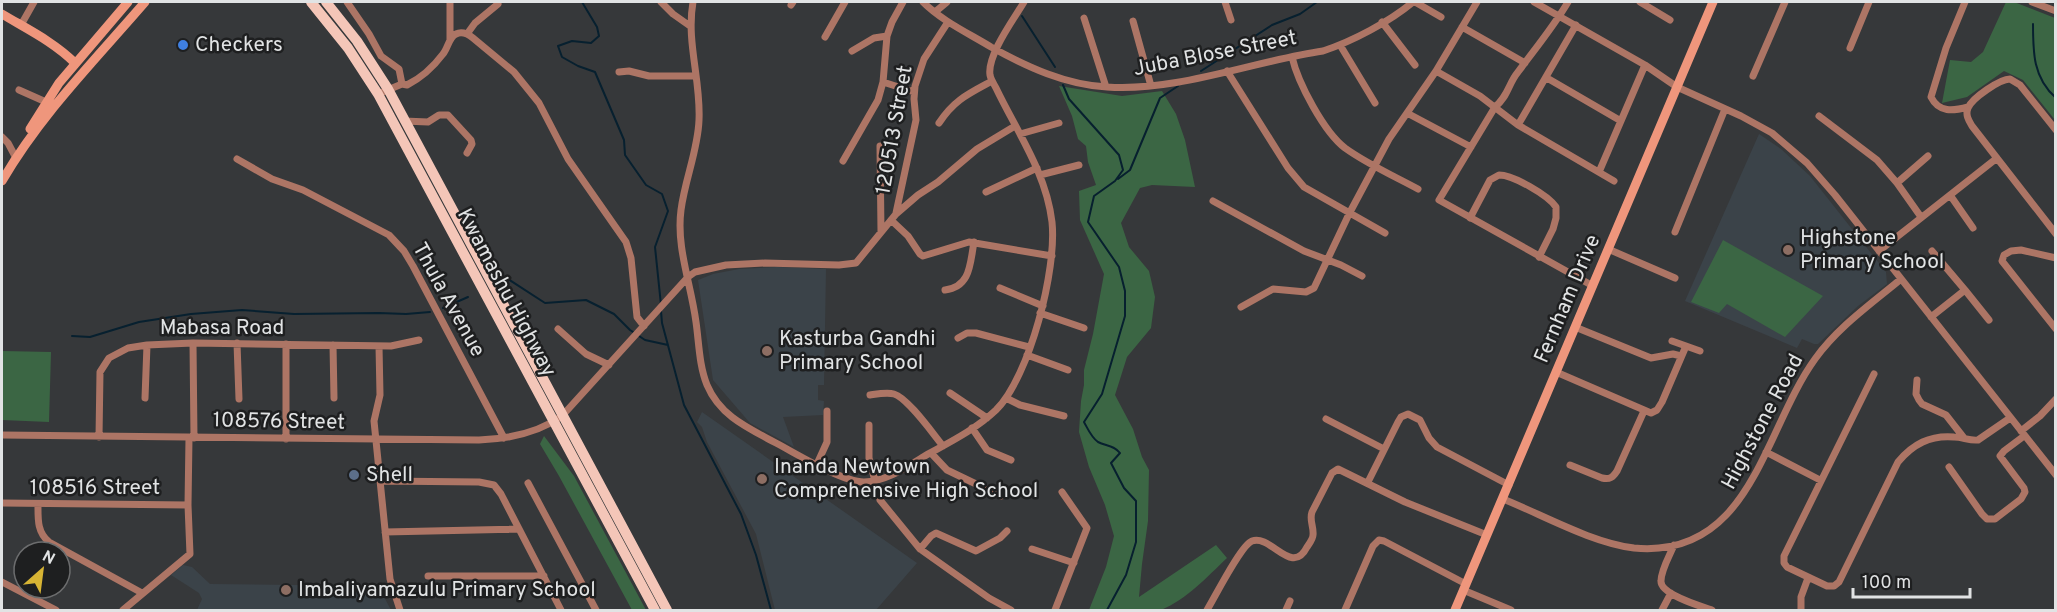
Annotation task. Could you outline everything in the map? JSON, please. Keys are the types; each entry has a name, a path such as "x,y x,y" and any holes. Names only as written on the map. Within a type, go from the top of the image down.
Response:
{"main road":[{"name":"Kwamashu Highway","path":"311,2 405,121 654,610"},
{"name":"Kwamashu Highway","path":"326,2 357,40 383,92 392,122 557,419 667,610"}],"street":[{"path":"21,26 34,2"},
{"path":"2,181 46,102 75,63 128,2"},
{"path":"26,140 79,75 145,2"},
{"path":"346,2 369,34 381,56 399,69 402,84"},
{"path":"383,92 402,84 411,83 445,52 450,39 450,2"},
{"path":"662,2 673,14 690,26"},
{"path":"693,2 690,26 699,122 680,220 681,244 703,372 712,395 738,423 817,464 855,480 876,481 894,474 987,418 1006,398 1027,355 1042,309 1052,256 1052,225 1047,196 1039,171 993,81 990,68 996,50 1024,2"},
{"path":"825,37 845,2"},
{"path":"843,162 878,100 883,82 887,36 903,2"},
{"name":"Juba Blose Street","path":"923,2 948,22 996,50 1048,74 1083,84 1106,87 1151,86 1340,45 1414,2"},
{"path":"935,12 946,2"},
{"path":"1225,2 1231,20"},
{"path":"1414,2 1441,17"},
{"path":"1241,307 1273,289 1300,292 1312,290 1375,165 1436,71 1477,2"},
{"path":"1534,2 1645,65 1677,87 1760,125 1796,152 1820,176 2055,475"},
{"path":"1568,2 1514,77 1505,96 1495,107 1439,200 1593,286"},
{"path":"1640,2 1670,20"},
{"name":"Fernham Drive","path":"1455,610 1713,2"},
{"path":"1753,76 1785,2"},
{"path":"1850,48 1869,2"},
{"path":"1965,2 1946,48 1931,97 1936,104 1947,110 1968,107 1998,83 2010,79 2020,85 2055,130"},
{"path":"2032,2 2055,11"},
{"path":"467,34 475,23 498,4"},
{"path":"2,14 63,52 75,63"},
{"path":"1084,18 1106,87"},
{"path":"1133,21 1151,86"},
{"name":"120513 Street","path":"896,214 916,120 914,92 924,59 948,22"},
{"path":"1382,22 1414,65"},
{"path":"1518,125 1576,25"},
{"path":"1462,27 1526,63"},
{"path":"450,39 455,34 467,34 514,72 539,103 568,159 626,242 631,258 637,317 642,328"},
{"path":"852,51 874,39 887,36"},
{"path":"1340,45 1375,103"},
{"path":"1292,57 1302,87 1336,140 1356,155 1418,189"},
{"path":"1599,172 1645,65"},
{"path":"619,72 629,70 650,76 696,76"},
{"path":"1227,71 1296,179 1317,196 1385,232"},
{"path":"1436,71 1480,96 1518,125 1614,181"},
{"path":"1547,78 1621,121"},
{"path":"939,123 959,99 993,81"},
{"path":"883,82 914,92"},
{"path":"19,90 46,102"},
{"path":"1968,107 1967,114 1970,123 2055,234"},
{"path":"1675,232 1725,109"},
{"path":"1407,113 1471,147"},
{"path":"392,122 428,122 439,115 448,115 471,140 472,144 467,153"},
{"path":"1819,116 1870,153 1897,183 1921,217"},
{"path":"1020,134 1059,123"},
{"path":"557,419 688,278 700,271 726,265 856,263 896,214 918,195 938,182 964,158 1016,126"},
{"path":"2,137 16,158"},
{"path":"880,146 881,232"},
{"path":"1897,183 1928,156"},
{"path":"1879,250 1997,158"},
{"name":"Thula Avenue","path":"237,159 272,179 303,190 393,238 404,250 413,266 504,438"},
{"path":"986,192 1039,171 1079,165"},
{"path":"1470,218 1490,180 1499,175 1513,178 1543,195 1556,207 1556,218 1539,257"},
{"path":"1950,195 1974,228"},
{"path":"1213,201 1304,251 1362,276"},
{"path":"891,220 908,236 923,256 961,243 974,242 1052,256"},
{"path":"945,290 958,288 965,280 974,242"},
{"path":"1608,249 1675,278"},
{"path":"2055,258 2021,250 2011,251 2004,255 2002,261 2055,328"},
{"path":"1932,251 1989,320"},
{"name":"Highstone Road","path":"1503,499 1610,543 1634,548 1650,548 1674,545 1693,539 1732,511 1746,491 1798,386 1815,358 1842,328 1901,279"},
{"path":"999,288 1084,328"},
{"path":"1931,317 1965,290"},
{"path":"1575,327 1645,356 1656,358 1673,354 1681,356"},
{"path":"558,329 586,354 609,365"},
{"path":"958,338 967,333 976,333 1029,346"},
{"name":"Mabasa Road","path":"99,437 99,379 102,367 116,353 128,348 193,343 379,346 400,345 419,340"},
{"path":"1672,341 1700,351"},
{"path":"123,610 190,554 188,505 193,343"},
{"path":"237,343 239,399"},
{"path":"286,344 286,439"},
{"path":"145,398 147,345"},
{"path":"333,345 334,398"},
{"path":"379,346 380,388 374,421 378,439 390,579 400,610"},
{"path":"1556,372 1651,413 1657,410 1686,346"},
{"path":"1027,355 1068,370"},
{"path":"1874,374 1820,480 1784,560 1787,567 1827,586 1836,585 1903,456 1924,440 1932,437 1964,438 1975,441 1982,439 2010,418"},
{"path":"1917,380 1916,394 1922,404 1946,415 1964,438"},
{"path":"870,395 892,393 899,396 927,425 943,446"},
{"path":"950,393 987,418"},
{"path":"1006,398 1020,405 1064,416"},
{"path":"1949,467 1982,514 1991,520 2021,499 2025,492 2000,456 2055,399"},
{"path":"817,464 827,442 827,411"},
{"path":"1570,465 1602,478 1612,477 1644,411"},
{"path":"1368,482 1401,417 1408,414 1420,420 1429,438 1437,447 1509,485"},
{"name":"108576 Street","path":"2,435 286,439 504,438 557,419"},
{"path":"1326,419 1384,449"},
{"path":"870,425 868,451 880,500 920,549 989,598 1011,610"},
{"path":"972,428 987,450 1011,460"},
{"path":"1766,452 1820,480"},
{"path":"931,453 947,470 1001,496"},
{"path":"1207,610 1241,551 1250,542 1260,540 1292,558 1304,554 1313,534 1312,512 1335,470 1341,470 1412,505 1487,535"},
{"path":"381,481 491,483 501,494 561,610"},
{"path":"528,483 596,610"},
{"path":"1055,610 1086,528 1062,492"},
{"name":"108516 Street","path":"2,503 188,505"},
{"path":"38,504 38,527 43,537 142,593"},
{"path":"385,531 518,529"},
{"path":"920,549 936,533 976,551 1000,538 1007,531"},
{"path":"1345,610 1374,543 1379,540 1510,610"},
{"path":"1674,545 1661,580 1663,588 1671,594 1712,610"},
{"path":"1032,549 1074,563"},
{"path":"428,576 544,576"},
{"path":"1801,610 1801,597 1808,578"},
{"path":"2,582 56,610"},
{"path":"1662,610 1671,594"},
{"path":"1286,610 1290,602"}],"shaded area":[{"name":"Highstone Primary School","path":"1759,134 1781,149 1810,176 1886,272 1887,284 1858,306 1818,344 1802,339 1797,348 1685,301"},
{"name":"Kasturba Gandhi Primary School","path":"777,267 826,269 824,385 818,385 818,400 824,401 823,415 783,417 794,447 750,423 713,380 698,280 713,274 739,269"},
{"name":"Inanda Newtown Comprehensive High School","path":"702,412 917,563 876,610 775,610 756,534 707,442 702,427 697,422"},
{"name":"Imbaliyamazulu Primary School","path":"183,565 192,567 210,584 374,586 383,595 391,610 197,610 202,599 199,593 171,575"}],"green space":[{"path":"2006,2 2014,2 2055,18 2055,120 2023,80 2004,71 1967,97 1942,103 1950,60 1971,62 1983,52"},
{"path":"1059,86 1122,96 1162,91 1176,114 1185,140 1195,187 1152,185 1140,188 1121,223 1129,247 1149,271 1155,297 1151,328 1127,357 1115,395 1133,429 1149,470 1148,521 1139,597 1216,545 1227,558 1188,594 1161,610 1089,610 1106,567 1114,536 1079,432 1084,370 1104,274 1080,220 1079,191 1096,185 1088,162 1086,146 1078,139 1072,116"},
{"path":"1723,240 1823,296 1785,337 1727,304 1719,313 1691,302"},
{"path":"2,351 51,352 49,422 2,420"},
{"path":"544,436 574,476 646,610 632,610 540,444"}],"waterway":[{"path":"582,2 597,27 599,36 591,43 572,41 558,46 562,57 595,72 624,140 625,155 646,185 662,194 668,211 655,247 661,305"},
{"path":"1201,71 1272,25 1300,14 1317,2"},
{"path":"1022,16 1055,67"},
{"path":"2033,24 2036,64 2043,82 2056,98"},
{"path":"1063,85 1069,99 1119,155 1123,170 1115,181 1094,196 1088,222 1119,267 1125,291 1125,316 1102,394 1084,422 1096,440 1113,447 1120,453 1111,463 1124,488 1136,501 1136,542 1126,575 1107,610"},
{"path":"1118,179 1130,170 1160,98 1178,86"},
{"path":"505,277 545,303 586,300 614,314 630,330 645,340 668,345"},
{"path":"443,308 468,297"},
{"path":"72,336 90,337 139,322 191,314 242,310 294,314 430,312"},
{"path":"661,311 662,323 684,405 741,514 756,555 771,610"}],"place":[{"name":"Checkers","path":"183,45"},
{"name":"Highstone Primary School","path":"1788,250"},
{"name":"Kasturba Gandhi Primary School","path":"767,351"},
{"name":"Shell","path":"354,475"},
{"name":"Inanda Newtown Comprehensive High School","path":"762,479"},
{"name":"Imbaliyamazulu Primary School","path":"286,590"}]}
